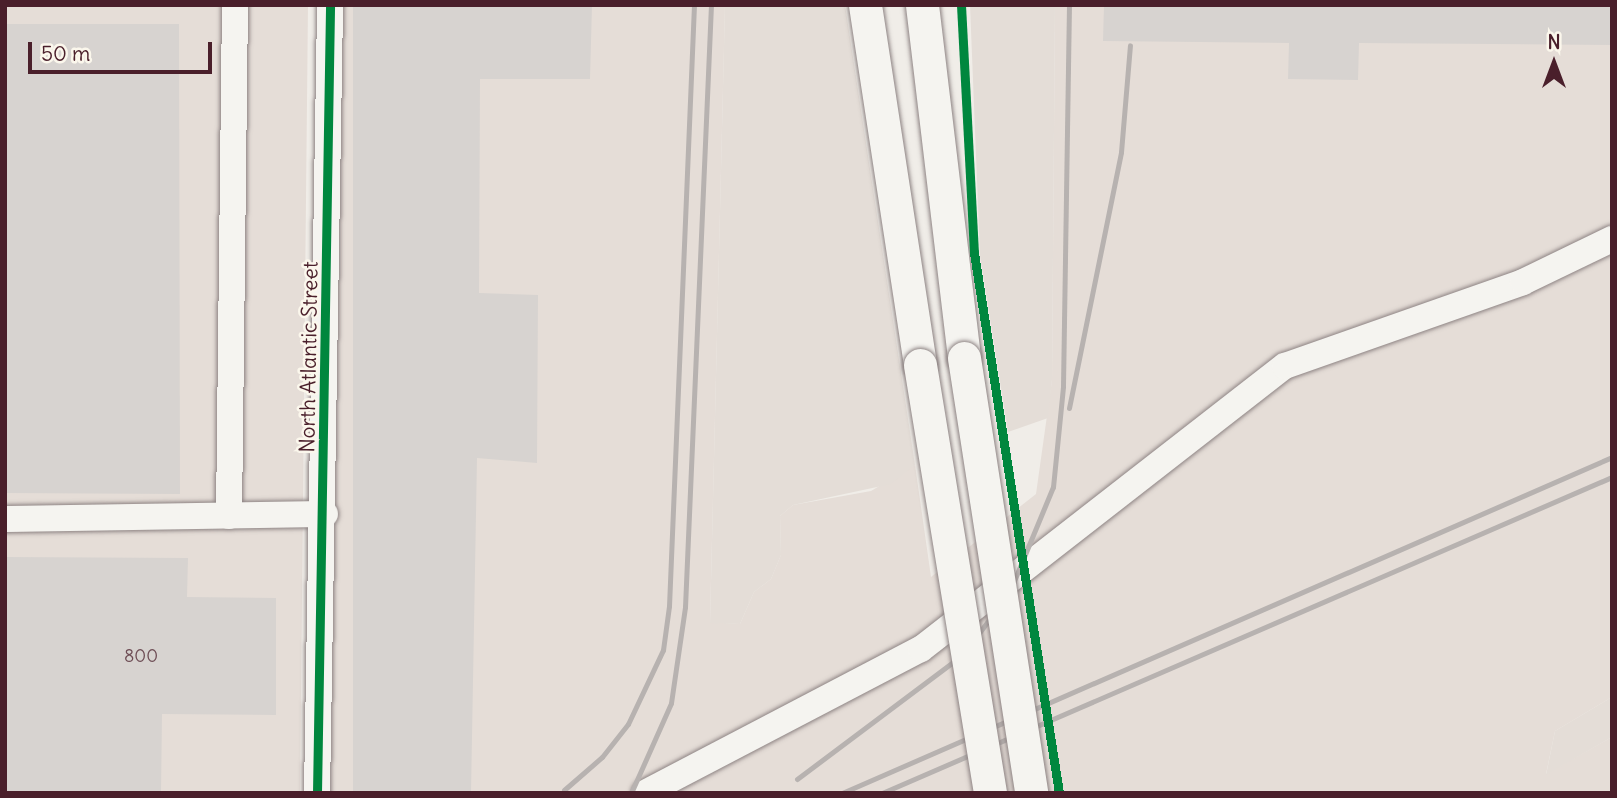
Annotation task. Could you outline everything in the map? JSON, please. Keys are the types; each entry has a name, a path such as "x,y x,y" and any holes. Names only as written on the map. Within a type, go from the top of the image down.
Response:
{"main road":[{"path":"865,5 990,793"},
{"path":"922,5 964,358 1031,793"}],"street":[{"path":"229,516 235,5"},
{"name":"North Atlantic Street","path":"317,793 325,514 330,5"},
{"path":"645,793 921,649 1285,366 1523,282 1612,239"},
{"path":"5,519 325,514"}],"shaded area":[{"path":"5,5 308,5 300,793 5,793"},
{"path":"341,5 725,5 710,622 740,624 754,592 771,579 781,555 780,516 793,505 871,491 915,465 931,577 1036,494 1052,380 1055,5 1612,5 1612,697 1555,731 1546,774 1612,737 1612,793 330,793"},
{"path":"725,5 845,5 915,465 891,484 793,505 780,516 781,555 771,579 754,592 740,624 710,623"},
{"path":"970,5 1055,5 1052,380 1048,418 1008,432 980,256"},
{"path":"1612,697 1612,737 1546,775 1555,731"}],"building":[{"path":"353,5 592,5 590,79 480,79 479,293 538,295 537,463 477,458 471,793 353,793"},
{"path":"1104,5 1612,5 1612,45 1359,43 1358,80 1288,79 1289,43 1103,41"},
{"path":"5,24 179,24 180,494 5,493"},
{"path":"5,557 188,558 187,597 276,598 276,715 162,714 161,793 5,793"}],"railway":[{"path":"564,790 602,757 628,724 663,650 669,606 694,5"},
{"path":"631,793 671,703 685,607 711,5"},
{"path":"797,779 953,662 979,633 1009,593 1053,487 1063,386 1069,5"},
{"path":"1069,408 1121,152 1130,45"},
{"path":"842,793 1612,457"},
{"path":"882,793 1612,477"}],"cycle path":[{"path":"317,793 330,5"},
{"path":"961,5 974,253 1059,793"}]}
